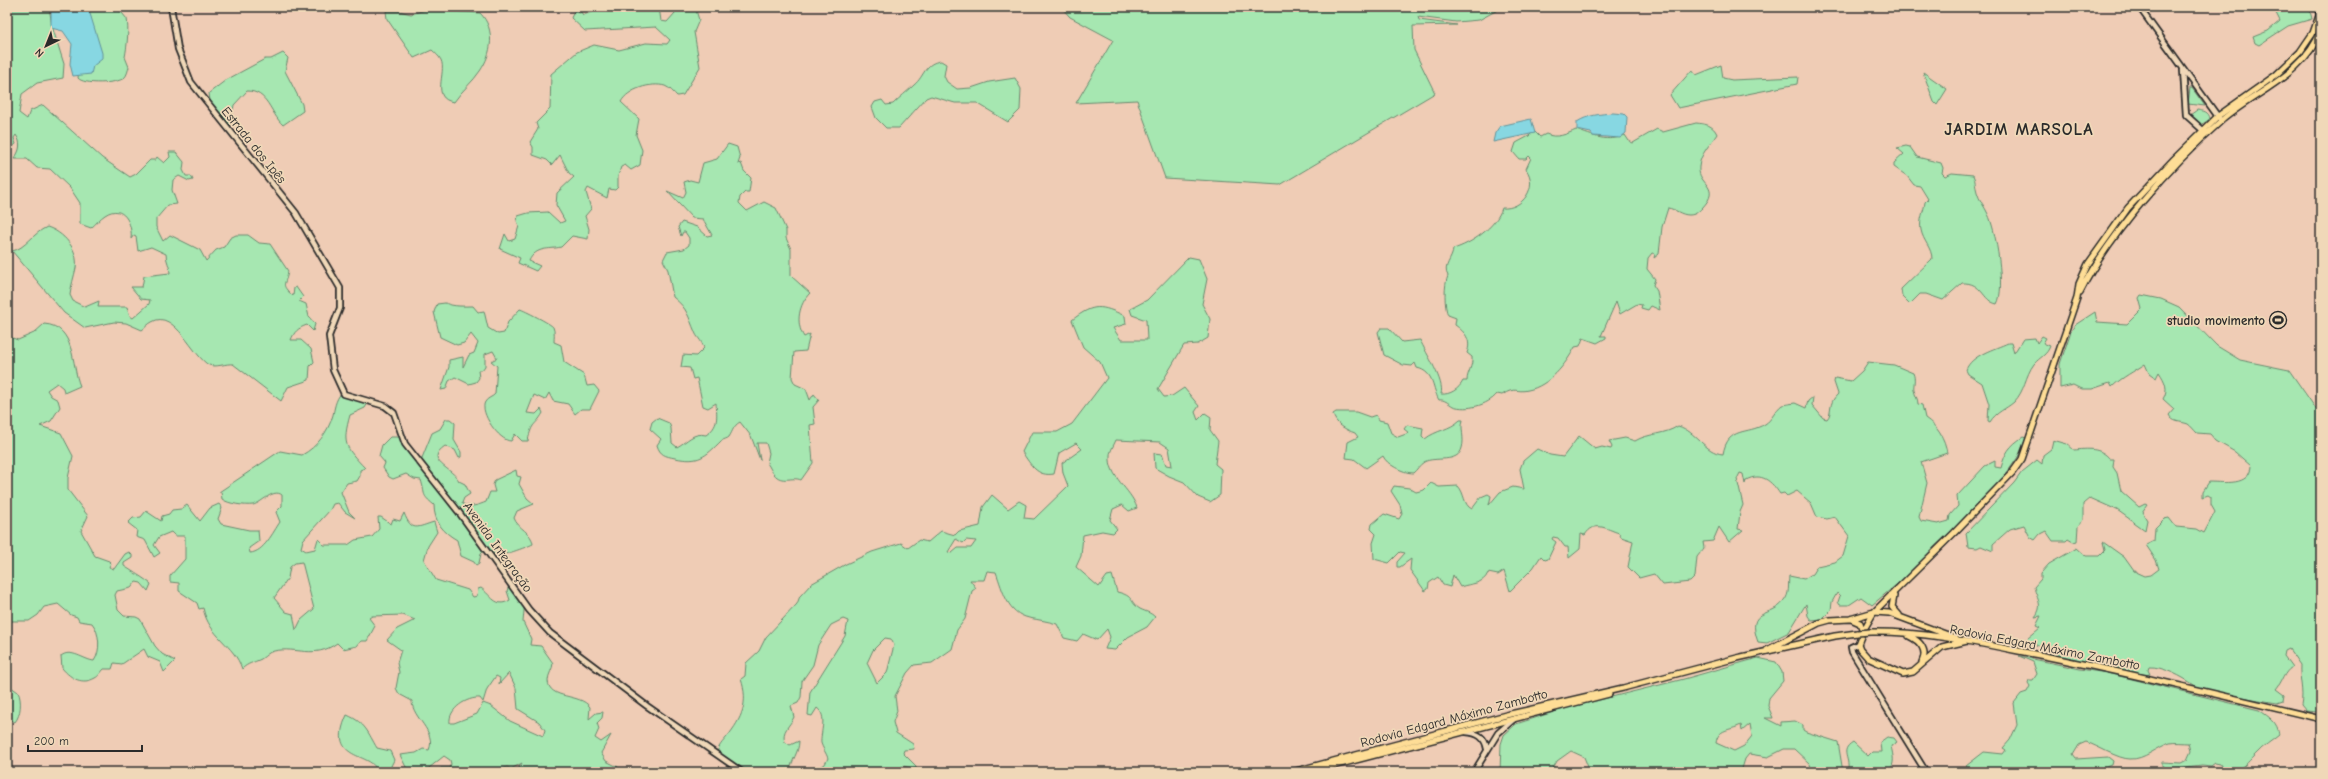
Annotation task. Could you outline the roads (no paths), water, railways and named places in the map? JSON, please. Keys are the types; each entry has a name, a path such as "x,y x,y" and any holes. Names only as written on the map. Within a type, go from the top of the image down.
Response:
{"main road":[{"name":"Estrada dos Ipês","path":"171,7 178,49 191,82 296,214 340,288"},
{"path":"2139,7 2220,118"},
{"path":"1926,772 1852,652 1851,647 1858,644 1863,631 1874,612 1896,592 2012,473 2022,459 2077,298 2084,270 2128,208 2220,118 2276,75 2300,52 2312,33 2321,10"},
{"path":"2220,118 2290,71 2314,46 2321,30"},
{"path":"2183,68 2186,115 2205,132"},
{"path":"2184,90 2192,80"},
{"name":"Avenida Integração","path":"340,288 340,308 329,336 333,370 344,394 385,406 394,413 405,444 458,511 515,590 545,627 648,706 742,772"},
{"path":"1896,592 1892,599 1892,607 1904,618"},
{"path":"1760,653 1819,623 1830,620 1850,619 1874,612 1889,612 1967,641"},
{"path":"1850,619 1860,622 1863,631"},
{"name":"Rodovia Edgard Máximo Zambotto","path":"1292,772 1506,715 1623,688 1760,653 1835,636 1870,632 1967,641 2112,669 2321,719"},
{"path":"1904,634 1921,645 1924,658 1920,666"},
{"path":"1858,644 1863,654 1895,672 1903,674 1913,672 1942,647 1967,641"},
{"name":"Rodovia Edgard Máximo Zambotto","path":"1310,772 1515,718 1597,699 1623,688"},
{"path":"1474,772 1487,749 1504,726 1515,718"},
{"path":"1465,732 1474,732 1481,736 1487,749"}],"water":[{"path":"51,7 88,7 102,53 102,59 93,66 91,74 73,76 70,64 72,44 63,31 51,28"},
{"path":"1613,113 1624,114 1627,117 1626,133 1620,138 1593,136 1591,133 1577,130 1577,122 1585,118 1594,115"},
{"path":"1531,119 1535,133 1493,142 1495,133 1500,126"}],"place":[{"name":"studio movimento","path":"2278,320"}],"district":[{"name":"JARDIM MARSOLA","path":"2019,129"}]}
